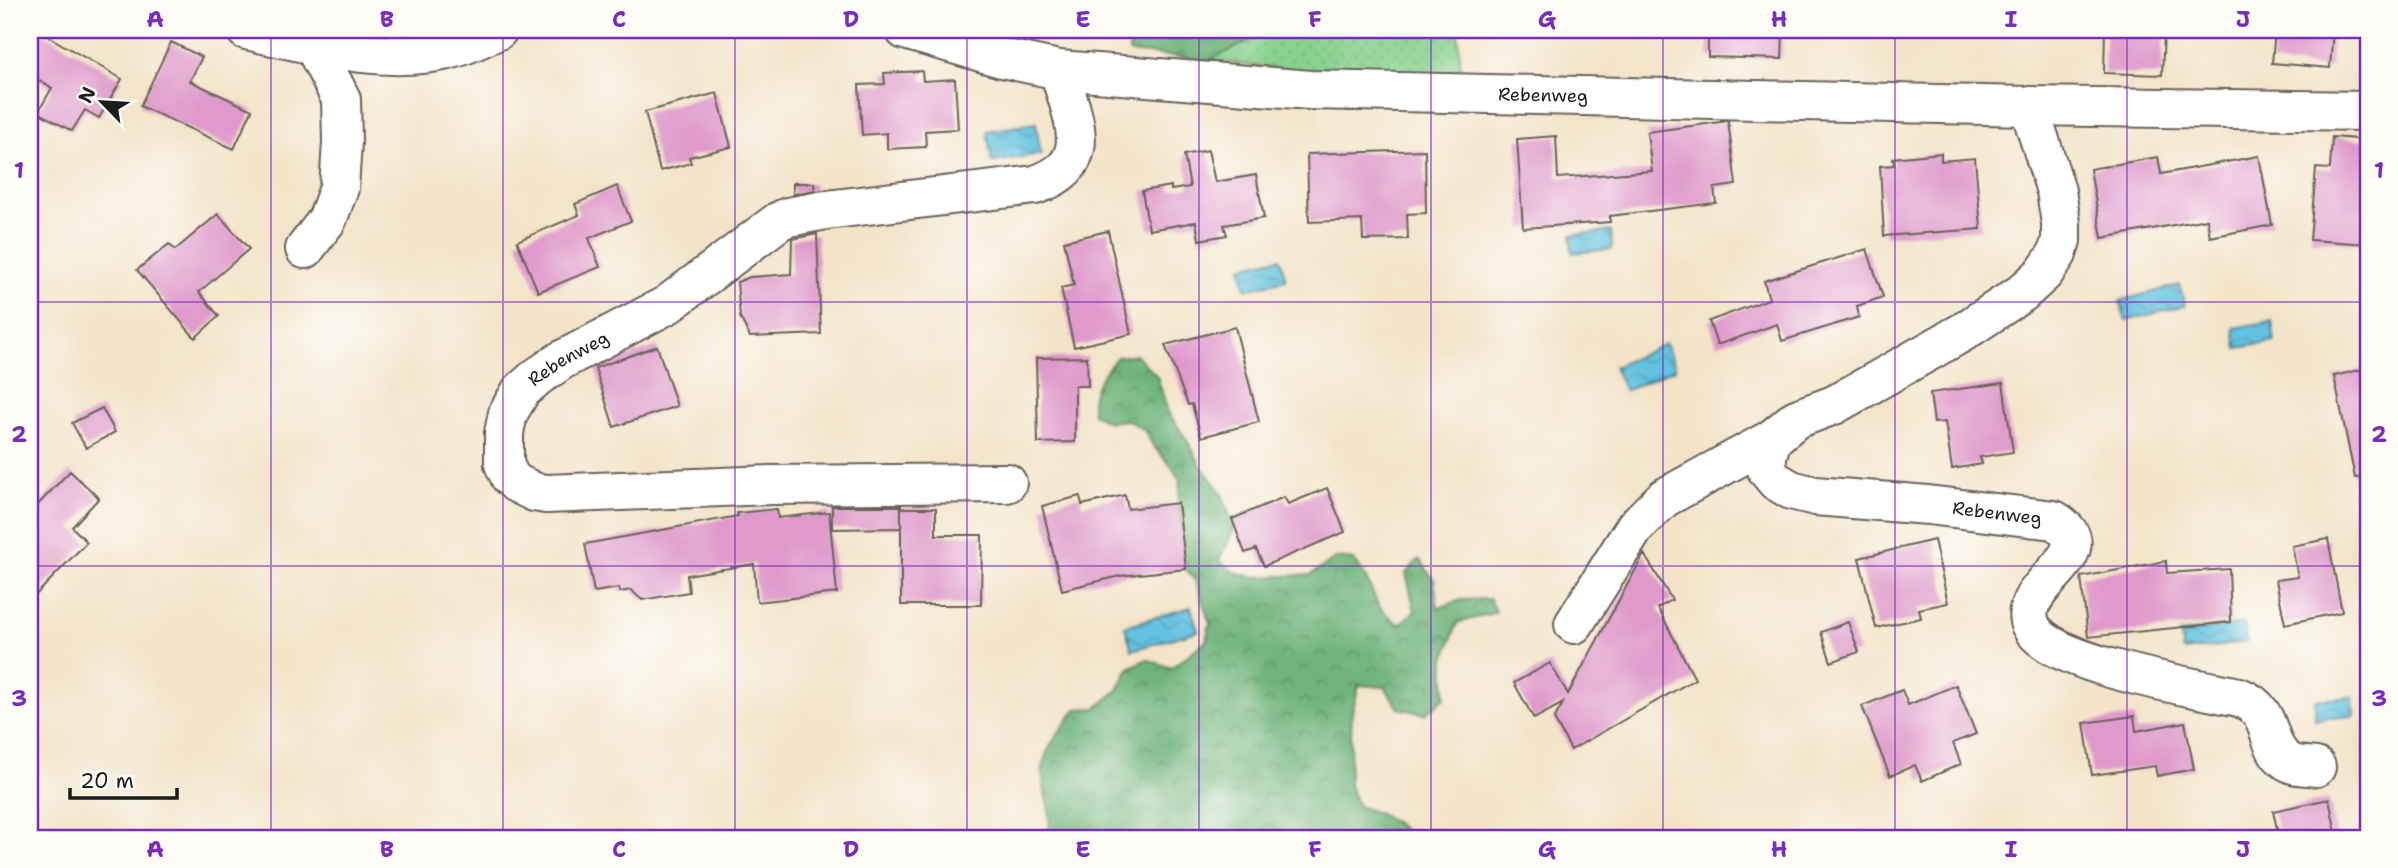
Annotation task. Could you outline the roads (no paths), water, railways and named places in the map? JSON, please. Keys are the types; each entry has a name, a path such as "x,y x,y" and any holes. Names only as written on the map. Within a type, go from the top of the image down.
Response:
{"street":[{"path":"246,30 373,54 410,55 449,50 498,30"},
{"name":"Rebenweg","path":"905,30 1002,58 1059,70 1310,90 2368,111"},
{"path":"305,249 327,220 339,188 342,142 341,99 313,44"},
{"name":"Rebenweg","path":"1007,483 771,485 546,494 525,488 510,477 502,456 508,413 514,402 537,377 562,360 667,305 765,231 788,217 1035,185 1061,174 1072,161 1077,145 1075,127 1059,70"},
{"path":"1574,624 1634,527 1664,498 1772,439 1796,419 1834,405 1963,332 2022,293 2044,273 2057,254 2061,240 2061,223 2056,191 2029,106"},
{"name":"Rebenweg","path":"1772,439 1767,456 1768,470 1776,481 1791,490 1815,496 2054,520 2067,528 2072,536 2071,548 2063,563 2036,594 2029,608 2029,621 2046,642 2114,669 2239,696 2253,702 2263,713 2270,736 2280,755 2294,764 2316,767"}],"water":[{"path":"1036,123 1041,154 992,162 987,131"},
{"path":"1611,231 1612,249 1572,253 1571,235"},
{"path":"1280,258 1286,280 1246,289 1241,267"},
{"path":"2179,285 2185,305 2126,321 2120,301"},
{"path":"2272,321 2275,342 2237,348 2234,328"},
{"path":"1665,344 1676,368 1625,391 1614,367"},
{"path":"1191,607 1198,631 1132,650 1125,626"},
{"path":"2244,624 2247,642 2183,651 2180,633"},
{"path":"2353,697 2354,716 2315,719 2315,700"}]}
